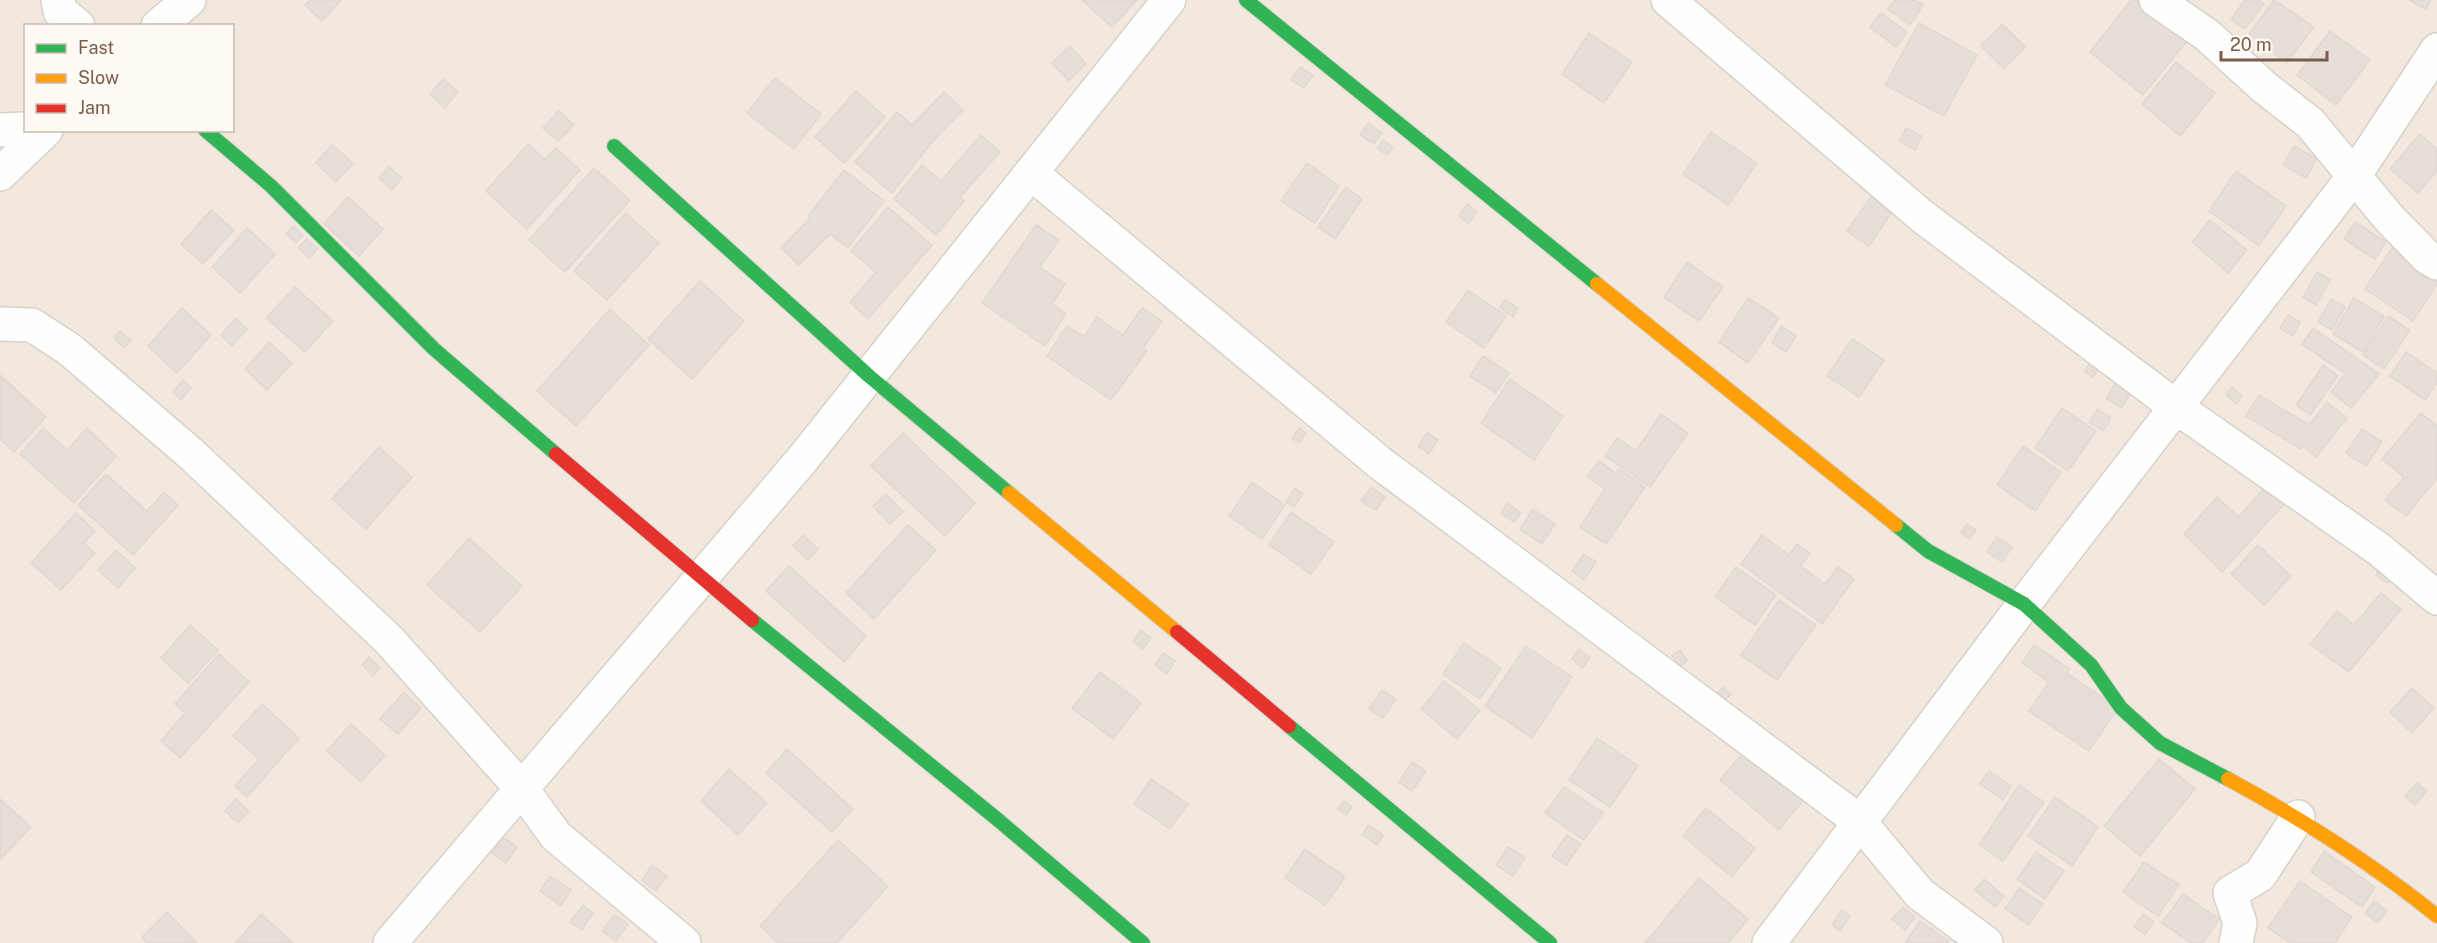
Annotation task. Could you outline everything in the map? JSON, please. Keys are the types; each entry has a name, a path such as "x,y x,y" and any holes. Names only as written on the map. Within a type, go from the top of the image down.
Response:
{"street":[{"path":"58,0 60,11 76,24"},
{"path":"160,24 189,0"},
{"path":"390,943 701,579 869,376 1169,0"},
{"path":"1246,0 1928,551 2024,604 2091,665 2121,708 2160,742 2298,817 2388,877 2437,916"},
{"path":"1668,0 1923,217 2176,407 2380,550 2437,598"},
{"path":"2156,0 2207,35 2264,87 2310,123 2389,218 2427,257 2437,263"},
{"path":"1769,943 2024,604 2354,176 2437,50"},
{"path":"0,130 24,129"},
{"path":"0,174 44,132"},
{"path":"207,132 271,186 434,349 701,579 997,819 1143,943"},
{"path":"614,146 869,376 1550,943"},
{"path":"1031,173 1380,463 1859,821 1920,894 1986,943"},
{"path":"0,324 32,325 69,348 190,453 388,639 522,789 556,836 684,943"},
{"path":"2236,943 2240,923 2230,893 2260,875 2298,817"}],"shaded area":[{"path":"0,0 2437,0 2437,943 0,943"}],"building":[{"path":"310,0 341,0 322,21 305,5"},
{"path":"1082,0 1137,0 1112,27"},
{"path":"1895,0 1915,0 1923,5 1910,25 1888,9"},
{"path":"2131,0 2137,0 2187,41 2143,95 2090,52"},
{"path":"2245,0 2258,0 2264,4 2245,29 2231,19"},
{"path":"2274,0 2314,27 2287,63 2249,34"},
{"path":"2409,0 2431,0 2426,9"},
{"path":"1881,13 1907,32 1896,47 1870,27"},
{"path":"1919,23 1977,55 1944,116 1885,85"},
{"path":"2002,24 2025,47 2004,69 1981,46"},
{"path":"2330,31 2370,60 2336,105 2297,75"},
{"path":"1589,33 1632,62 1604,103 1562,74"},
{"path":"1070,46 1086,64 1069,81 1052,63"},
{"path":"2176,62 2215,93 2180,136 2142,104"},
{"path":"1300,67 1313,75 1304,88 1291,80"},
{"path":"775,78 821,114 794,149 747,113"},
{"path":"443,79 458,92 445,108 430,94"},
{"path":"856,91 885,117 844,163 815,137"},
{"path":"944,92 963,110 932,142 892,193 855,162 897,112 912,125"},
{"path":"559,111 574,125 558,141 543,128"},
{"path":"1368,123 1382,133 1374,144 1360,135"},
{"path":"1906,128 1922,136 1915,150 1899,141"},
{"path":"1711,132 1757,163 1728,205 1683,174"},
{"path":"2420,134 2437,149 2437,171 2418,193 2390,169"},
{"path":"981,135 1000,152 960,197 964,201 936,235 894,199 922,165 941,181"},
{"path":"1383,140 1393,147 1387,155 1377,148"},
{"path":"528,144 545,159 556,148 580,170 527,229 486,191"},
{"path":"332,145 353,163 336,182 316,163"},
{"path":"2294,146 2317,159 2306,178 2283,165"},
{"path":"1307,163 1339,186 1315,223 1281,201"},
{"path":"389,167 402,178 392,190 379,178"},
{"path":"594,168 630,200 565,272 529,240"},
{"path":"844,170 884,201 848,248 830,234 799,265 781,248 810,218 808,216"},
{"path":"2236,171 2286,206 2259,246 2209,211"},
{"path":"1346,187 1362,199 1335,239 1318,227"},
{"path":"1873,194 1894,209 1869,246 1847,231"},
{"path":"348,197 383,229 359,256 324,224"},
{"path":"1467,204 1477,211 1469,224 1459,216"},
{"path":"888,207 932,245 868,319 850,302 876,272 851,251"},
{"path":"211,210 234,230 203,264 181,244"},
{"path":"626,213 659,243 607,300 574,271"},
{"path":"2210,220 2247,250 2228,273 2192,242"},
{"path":"2355,222 2386,242 2375,259 2344,239"},
{"path":"1036,225 1059,240 1040,267 1065,284 1052,304 1066,314 1045,346 982,303"},
{"path":"293,226 303,235 296,243 286,234"},
{"path":"247,228 275,254 240,293 212,267"},
{"path":"307,239 318,249 309,258 298,248"},
{"path":"2392,248 2437,278 2437,284 2413,321 2365,289"},
{"path":"1687,262 1723,287 1699,321 1664,297"},
{"path":"2317,272 2330,280 2316,305 2303,297"},
{"path":"700,281 744,321 692,379 648,339"},
{"path":"295,287 333,321 305,352 266,318"},
{"path":"1468,290 1506,316 1484,348 1446,322"},
{"path":"1748,298 1779,318 1748,363 1719,342"},
{"path":"2354,298 2384,316 2363,352 2333,334"},
{"path":"2331,299 2345,307 2332,330 2318,322"},
{"path":"1505,300 1518,308 1513,317 1500,308"},
{"path":"182,308 211,335 177,373 148,346"},
{"path":"1142,308 1162,321 1143,348 1147,351 1111,400 1047,356 1067,326 1084,337 1097,317 1123,335"},
{"path":"610,309 649,345 576,426 537,391"},
{"path":"2288,315 2300,322 2293,336 2280,328"},
{"path":"2388,316 2410,330 2384,369 2363,355"},
{"path":"236,318 247,329 232,346 221,335"},
{"path":"1782,326 1796,336 1786,352 1772,342"},
{"path":"2313,328 2379,374 2351,408 2331,392 2345,374 2302,344"},
{"path":"120,331 131,340 124,348 114,338"},
{"path":"1852,339 1884,360 1859,397 1827,376"},
{"path":"269,342 292,363 267,390 245,369"},
{"path":"2406,352 2437,373 2437,383 2425,400 2390,376"},
{"path":"1483,356 1509,373 1496,393 1470,376"},
{"path":"2091,360 2101,367 2093,377 2085,371"},
{"path":"2323,365 2338,376 2310,415 2296,405"},
{"path":"0,375 46,417 14,452 0,439"},
{"path":"2119,378 2134,389 2121,408 2106,398"},
{"path":"1510,379 1563,416 1534,460 1481,423"},
{"path":"183,380 191,388 181,400 173,392"},
{"path":"2232,387 2242,396 2236,404 2226,395"},
{"path":"2259,395 2309,425 2327,402 2347,418 2316,457 2303,446 2301,449 2246,416"},
{"path":"2062,408 2096,431 2068,471 2035,448"},
{"path":"2098,409 2111,418 2103,431 2089,422"},
{"path":"2421,413 2437,426 2437,478 2406,516 2385,500 2404,477 2382,459"},
{"path":"1661,414 1688,433 1650,487 1605,456 1617,438 1636,451"},
{"path":"43,428 67,450 87,428 116,456 74,503 20,454"},
{"path":"1299,428 1306,433 1299,443 1292,438"},
{"path":"2362,429 2382,442 2366,466 2346,453"},
{"path":"903,433 975,503 945,536 871,466"},
{"path":"1427,433 1438,440 1429,454 1418,446"},
{"path":"2023,446 2061,472 2035,511 1997,485"},
{"path":"379,447 412,477 366,529 332,499"},
{"path":"1599,461 1616,473 1619,469 1645,487 1606,544 1580,527 1605,489 1587,477"},
{"path":"106,474 147,511 164,492 178,505 133,555 78,505"},
{"path":"1252,482 1285,505 1262,539 1229,516"},
{"path":"2267,485 2286,502 2222,572 2184,534 2217,497 2239,517"},
{"path":"1371,487 1385,497 1376,510 1361,501"},
{"path":"1295,488 1303,494 1294,507 1286,502"},
{"path":"886,494 903,512 890,524 873,506"},
{"path":"1507,503 1521,513 1514,522 1501,513"},
{"path":"1533,509 1555,524 1542,544 1520,529"},
{"path":"1291,512 1334,542 1311,574 1269,545"},
{"path":"76,513 95,531 84,543 95,553 61,590 31,563"},
{"path":"1967,524 1976,530 1970,539 1961,533"},
{"path":"908,525 936,550 874,619 846,593"},
{"path":"803,535 818,549 808,560 793,546"},
{"path":"1762,535 1789,555 1797,544 1810,553 1801,566 1825,584 1838,567 1854,579 1822,624 1741,564"},
{"path":"1997,537 2012,547 2002,562 1987,552"},
{"path":"469,538 522,586 480,632 427,585"},
{"path":"2258,545 2291,576 2264,605 2231,574"},
{"path":"116,550 135,568 118,588 98,570"},
{"path":"1584,554 1596,562 1584,580 1572,571"},
{"path":"2382,565 2394,573 2387,583 2376,575"},
{"path":"789,566 866,636 844,662 766,591"},
{"path":"1736,567 1776,595 1755,625 1715,597"},
{"path":"2381,593 2401,609 2349,672 2310,644 2337,611 2354,625"},
{"path":"1779,600 1816,625 1777,680 1741,655"},
{"path":"190,625 218,650 188,683 161,658"},
{"path":"1141,630 1151,638 1143,649 1133,641"},
{"path":"1464,643 1501,668 1480,699 1443,674"},
{"path":"2034,645 2070,669 2067,673 2118,708 2089,751 2029,711 2049,682 2022,663"},
{"path":"1526,646 1572,677 1532,738 1485,706"},
{"path":"1579,649 1590,658 1582,668 1572,659"},
{"path":"1680,650 1687,661 1679,667 1672,655"},
{"path":"1163,653 1175,661 1167,674 1155,665"},
{"path":"219,654 249,682 180,758 161,741 185,713 175,704"},
{"path":"369,657 380,668 373,676 362,665"},
{"path":"1100,672 1141,703 1113,739 1072,708"},
{"path":"1444,681 1480,710 1457,739 1421,709"},
{"path":"1723,687 1731,694 1723,702 1716,695"},
{"path":"2412,688 2434,708 2412,733 2390,712"},
{"path":"1382,690 1396,699 1383,718 1369,709"},
{"path":"404,692 421,708 398,734 380,719"},
{"path":"262,704 299,738 247,797 235,786 259,759 233,736"},
{"path":"351,724 385,755 361,782 327,751"},
{"path":"1597,738 1638,766 1610,807 1569,780"},
{"path":"1747,748 1806,797 1779,830 1720,780"},
{"path":"787,749 853,809 832,832 766,773"},
{"path":"2159,759 2195,789 2140,856 2104,826"},
{"path":"1412,762 1426,771 1412,791 1399,782"},
{"path":"729,769 767,803 738,835 701,801"},
{"path":"1989,771 2011,786 2003,800 1980,784"},
{"path":"1151,779 1188,804 1170,829 1134,804"},
{"path":"2417,783 2427,791 2415,805 2405,796"},
{"path":"2019,785 2044,802 2003,861 1979,845"},
{"path":"1564,787 1603,813 1584,840 1545,813"},
{"path":"2055,797 2098,827 2072,866 2028,836"},
{"path":"0,799 31,827 0,860"},
{"path":"236,799 249,811 238,823 225,811"},
{"path":"1344,801 1352,807 1346,815 1338,809"},
{"path":"1706,808 1755,848 1732,877 1683,836"},
{"path":"1368,825 1383,835 1377,845 1362,835"},
{"path":"1567,835 1581,844 1566,865 1552,856"},
{"path":"503,837 517,847 506,863 492,853"},
{"path":"838,840 888,886 837,943 778,943 760,926"},
{"path":"1508,847 1525,858 1513,876 1496,865"},
{"path":"1305,849 1345,877 1325,905 1285,878"},
{"path":"2324,851 2375,887 2362,907 2311,872"},
{"path":"2036,852 2064,871 2045,899 2017,879"},
{"path":"2144,862 2179,885 2158,916 2123,892"},
{"path":"652,865 667,876 656,891 642,880"},
{"path":"550,876 571,890 561,906 540,891"},
{"path":"1699,878 1748,919 1728,943 1645,943"},
{"path":"1984,879 2004,896 1995,907 1975,890"},
{"path":"2300,881 2352,917 2335,943 2291,943 2268,928"},
{"path":"2019,888 2043,904 2029,925 2005,909"},
{"path":"2183,894 2219,919 2203,943 2191,943 2162,923"},
{"path":"2374,901 2387,911 2378,923 2365,913"},
{"path":"583,905 593,913 582,930 570,922"},
{"path":"1903,907 1915,917 1905,930 1892,919"},
{"path":"1842,910 1850,916 1840,931 1832,925"},
{"path":"167,912 197,943 147,943 142,937"},
{"path":"261,914 293,943 235,943"},
{"path":"2143,914 2154,922 2145,935 2134,927"},
{"path":"614,915 628,924 616,941 602,931"},
{"path":"1920,921 1949,941 1947,943 1905,943"}],"traffic: fast":[{"path":"1246,0 1597,284"},
{"path":"207,132 271,186 434,349 556,454"},
{"path":"614,146 869,376 1009,493"},
{"path":"1896,525 1928,551 2024,604 2091,665 2121,708 2160,743 2228,779"},
{"path":"752,620 997,819 1143,943"},
{"path":"1289,726 1550,943"}],"traffic: slow":[{"path":"1597,284 1896,525"},
{"path":"1009,493 1177,632"},
{"path":"2228,779 2335,843 2387,878 2437,916"}],"traffic: jam":[{"path":"556,454 752,620"},
{"path":"1177,632 1289,726"}]}
